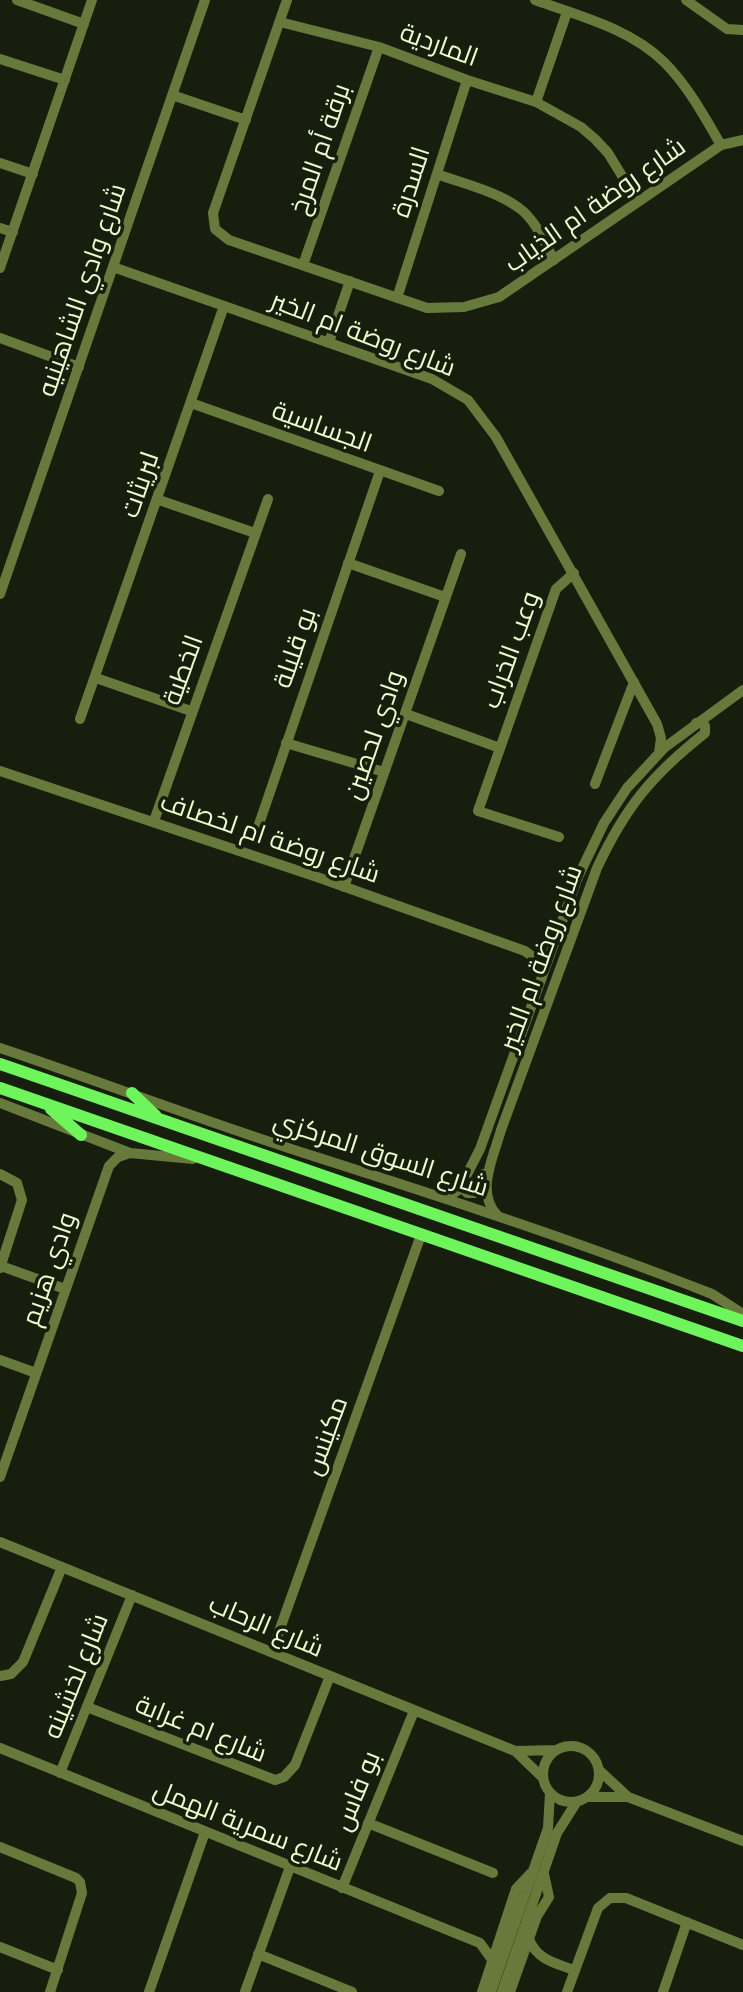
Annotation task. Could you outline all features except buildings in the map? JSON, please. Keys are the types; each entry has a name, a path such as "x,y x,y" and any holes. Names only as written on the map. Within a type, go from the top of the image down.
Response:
{"main road":[{"name":"شارع السوق المركزي","path":"0,1064 743,1321"},
{"path":"0,1088 743,1346"},
{"path":"132,1093 158,1118"},
{"path":"45,1105 81,1135"}],"street":[{"path":"17,0 84,24"},
{"path":"0,268 92,0"},
{"name":"شارع وادي الشاهينيه","path":"0,594 205,0"},
{"name":"شارع روضة ام الذياب","path":"287,0 213,213 215,229 229,240 427,308 482,304 517,287 721,145 683,84 663,61 606,25 535,0"},
{"path":"686,0 727,29 743,30"},
{"path":"536,102 567,12"},
{"name":"الماردية","path":"280,22 379,47 536,102 581,127 595,139 608,153 638,202"},
{"name":"برقة أم المرخ","path":"303,265 379,47"},
{"path":"0,59 65,80"},
{"name":"السدرة","path":"397,298 467,80"},
{"path":"172,95 246,120"},
{"path":"721,145 743,140"},
{"path":"0,163 33,174"},
{"path":"437,174 520,208 534,225 554,260"},
{"path":"0,228 13,232"},
{"name":"شارع روضة ام الخير","path":"113,267 432,379 468,400 496,437 657,724 661,738 659,753"},
{"path":"329,342 350,281"},
{"name":"لبريثات","path":"80,719 159,500 224,306"},
{"path":"0,338 79,367"},
{"name":"الجساسية","path":"191,403 439,491"},
{"name":"بو قليلة","path":"258,827 380,471"},
{"name":"الخطية","path":"154,821 268,499"},
{"path":"159,500 255,533"},
{"name":"وادي لحصين","path":"344,887 461,554"},
{"path":"348,563 445,597"},
{"name":"وعب الخراب","path":"559,837 478,811 556,589 574,573"},
{"path":"96,678 191,711"},
{"path":"595,784 634,682"},
{"path":"696,723 743,690"},
{"name":"وعب الخراب","path":"406,714 500,748"},
{"name":"شارع روضة ام الخير","path":"445,1198 461,1186 485,1137 585,861 604,823 627,788 659,753 701,722 705,733 652,779 621,822 600,861 497,1145 486,1191 489,1205 499,1217"},
{"path":"657,724 668,733 681,734"},
{"path":"286,743 384,772"},
{"name":"شارع روضة ام لخصاف","path":"0,771 154,821 525,951"},
{"path":"525,951 540,950 554,943"},
{"path":"525,951 537,960 543,974"},
{"name":"شارع السوق المركزي","path":"0,1048 499,1217 700,1289 743,1314"},
{"path":"0,1103 130,1153 205,1160"},
{"path":"100,1142 109,1166"},
{"path":"461,1186 467,1193 477,1191 486,1161 497,1145"},
{"path":"109,1166 118,1157 130,1153"},
{"name":"وادي هزيم","path":"0,1477 109,1166"},
{"path":"0,1174 17,1183 22,1200 0,1267 65,1289"},
{"name":"مكينس","path":"272,1651 421,1235"},
{"path":"0,1360 36,1373"},
{"name":"شارع الرحاب","path":"0,1542 515,1751 543,1778"},
{"path":"0,1676 11,1674 23,1662 62,1567"},
{"name":"شارع لخشينه","path":"60,1773 132,1595"},
{"name":"شارع ام غرابة","path":"87,1707 275,1780 284,1777 295,1765 330,1676"},
{"name":"بو فاس","path":"342,1888 414,1711"},
{"path":"502,1992 538,1873 548,1828 550,1793 543,1778 545,1762 556,1750 565,1747 584,1749 597,1762 600,1771 628,1797"},
{"name":"شارع سمرية الهمل","path":"0,1748 480,1943"},
{"name":"شارع الرحاب","path":"515,1751 556,1750"},
{"path":"550,1793 566,1803 576,1803 588,1797 597,1786 600,1771"},
{"path":"588,1797 628,1797 743,1841"},
{"path":"491,1992 538,1873 576,1803"},
{"path":"368,1823 493,1873"},
{"path":"149,1992 205,1832"},
{"path":"0,1847 80,1882 82,1893 50,1992"},
{"path":"245,1992 290,1867"},
{"path":"482,1992 516,1889 538,1873"},
{"path":"510,1992 537,1916 549,1897 549,1889 538,1873"},
{"path":"567,1992 598,1908 610,1898 626,1898 743,1945"},
{"path":"663,1992 687,1922"},
{"path":"493,1961 480,1943 502,1935"},
{"path":"529,1939 543,1959 574,1970"},
{"path":"0,1947 58,1970"},
{"path":"258,1954 352,1992"},
{"path":"519,1967 543,1959"}]}
